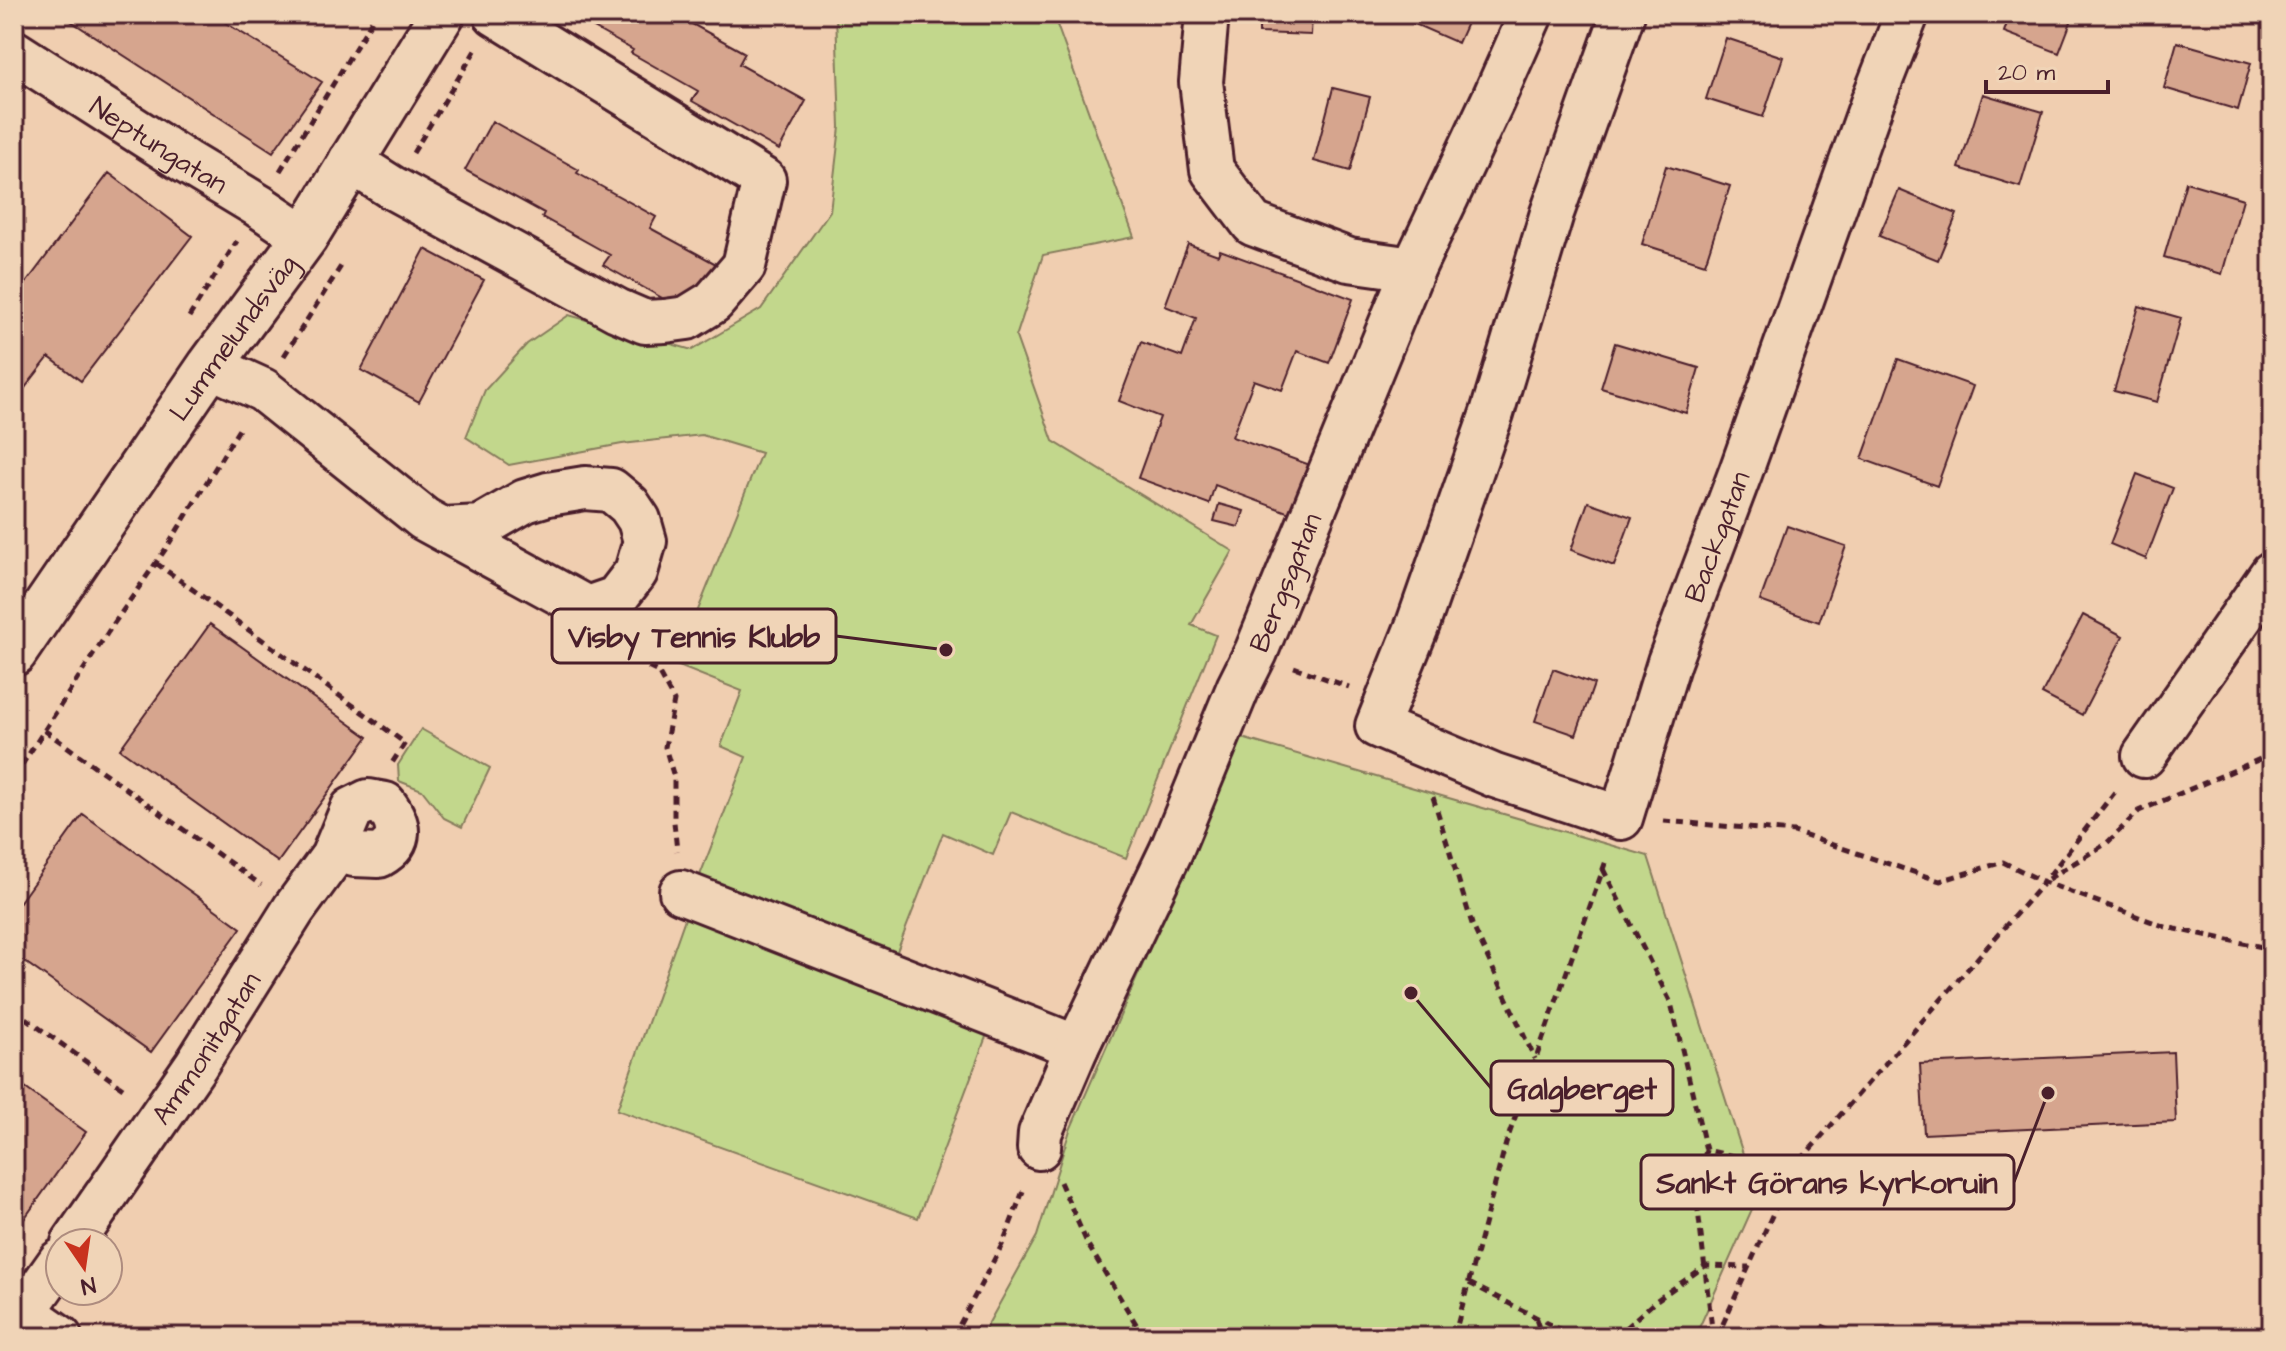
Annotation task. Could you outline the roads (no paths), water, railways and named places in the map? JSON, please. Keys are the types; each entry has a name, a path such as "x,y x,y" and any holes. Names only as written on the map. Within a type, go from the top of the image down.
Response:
{"main road":[{"name":"Lummelundsväg","path":"14,653 210,366 305,237 442,14"}],"street":[{"path":"350,161 391,187 617,310 645,322 687,318 713,302 744,266 764,180 495,14"},
{"path":"1207,14 1201,82 1212,170 1253,224 1349,260 1413,269"},
{"name":"Bergsgatan","path":"1039,1148 1040,1133 1077,1047 1171,851 1238,688 1256,652 1413,269 1531,14"},
{"name":"Backgatan","path":"1623,14 1552,213 1492,413 1418,624 1382,714 1416,742 1495,776 1621,818 1669,662 1907,14"},
{"name":"Neptungatan","path":"14,52 305,237"},
{"path":"210,366 263,390 424,519 587,608 616,598 636,572 645,541 639,520 629,505 611,490 585,488 525,501 480,527 444,529"},
{"path":"2144,756 2272,573"},
{"name":"Ammonitgatan","path":"84,1227 196,1065 294,909 332,857 352,809 368,801 385,804"},
{"path":"681,892 1077,1047"},
{"path":"44,1281 18,1314 60,1337"}],"place":[{"name":"Visby Tennis Klubb","path":"946,650"},
{"name":"Galgberget","path":"1411,993"},
{"name":"Sankt Görans kyrkoruin","path":"2048,1093"}]}
